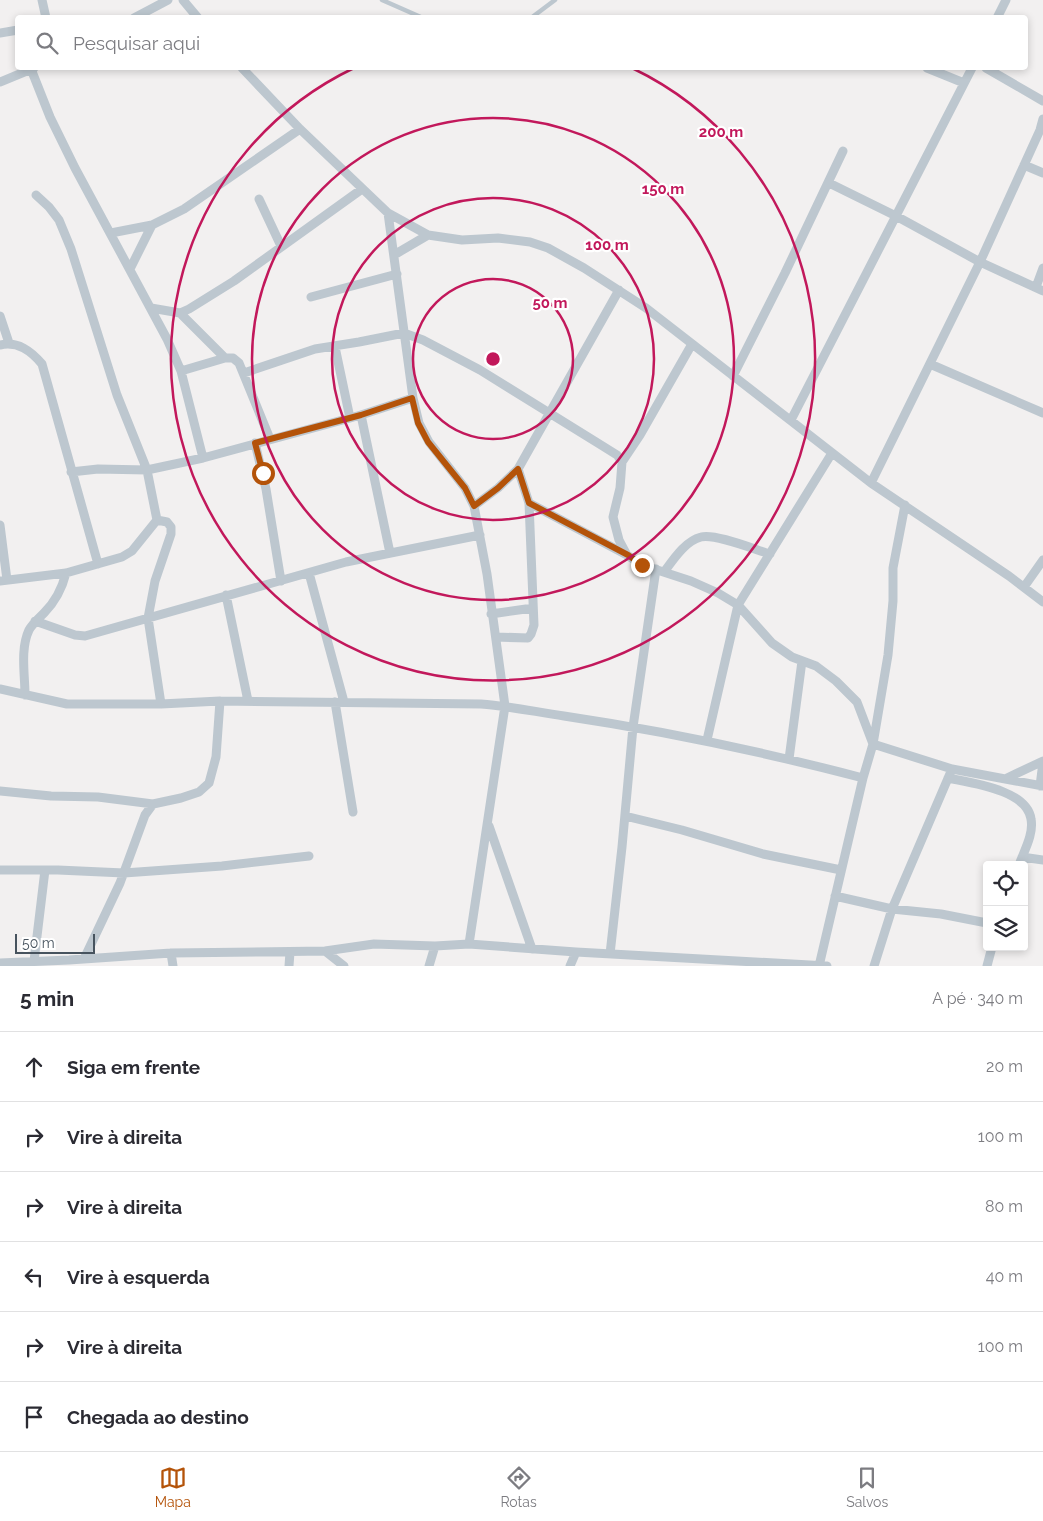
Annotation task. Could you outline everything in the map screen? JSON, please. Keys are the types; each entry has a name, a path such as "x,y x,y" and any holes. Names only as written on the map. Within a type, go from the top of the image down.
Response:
{"street":[{"path":"42,0 45,15"},
{"path":"140,15 168,0"},
{"path":"183,0 196,15"},
{"path":"998,15 1006,0"},
{"path":"0,33 15,30"},
{"path":"0,82 28,70"},
{"path":"34,70 50,118 151,308 181,372 203,458"},
{"path":"244,70 300,129 388,213 428,236 462,240 498,238 530,242 556,252 584,268 646,308 871,483 1024,587 1043,602"},
{"path":"931,70 964,83"},
{"path":"791,420 971,70"},
{"path":"989,70 1043,101"},
{"path":"871,483 980,262 1041,130 1043,119"},
{"path":"111,233 152,225 184,210 300,129"},
{"path":"733,376 843,151"},
{"path":"1024,165 1043,173"},
{"path":"829,183 896,216 980,262 1039,289 1043,268"},
{"path":"151,308 180,313 189,309 234,281 362,189"},
{"path":"36,195 49,207 58,220 71,249 117,395 147,470 157,520"},
{"path":"259,199 281,246"},
{"path":"388,213 412,398 418,423 428,442 465,488 474,506 496,637 505,706 469,944"},
{"path":"130,269 152,225"},
{"path":"394,255 428,236"},
{"path":"311,296 397,274"},
{"path":"474,506 498,488 518,469 619,290"},
{"path":"180,313 225,358"},
{"path":"0,316 4,344 21,346 34,355 42,364 98,564"},
{"path":"244,373 315,349 335,347 404,333 423,340 480,370 610,450 622,462"},
{"path":"628,555 619,540 613,517 620,488 622,462 640,435 692,344"},
{"path":"335,347 350,418"},
{"path":"181,372 225,358 233,358 239,363 244,373 270,439"},
{"path":"930,364 1043,414"},
{"path":"71,472 98,469 147,470 203,458 361,415 412,398"},
{"path":"361,415 390,552"},
{"path":"255,443 263,473 281,581"},
{"path":"707,740 738,605 832,453"},
{"path":"496,637 528,638 532,634 534,625 529,503 518,469"},
{"path":"529,503 628,555 642,565 691,581 718,593 738,605 772,643 792,657 816,666 857,702 872,744"},
{"path":"819,966 862,778 872,744 888,656 893,601 893,568 905,506"},
{"path":"0,525 3,581 66,573 122,557 132,551 157,520"},
{"path":"157,520 167,522 172,527 155,580 148,618 160,704"},
{"path":"35,622 85,636 346,562 480,534"},
{"path":"610,954 633,726 660,571 690,543 701,537 712,537 770,554"},
{"path":"1024,587 1043,560"},
{"path":"25,695 25,646 30,630 62,591 66,573"},
{"path":"309,573 339,702 352,812"},
{"path":"226,595 248,701"},
{"path":"491,614 533,608"},
{"path":"789,759 802,661"},
{"path":"0,690 67,704 160,704 248,701 481,704 505,706 530,712 633,726 707,740 862,778"},
{"path":"0,791 153,804 199,792 209,783 216,757 220,701"},
{"path":"872,744 952,768 1005,779 1042,786 1043,762 1005,779"},
{"path":"874,966 892,909 952,768"},
{"path":"948,778 993,788 1024,804 1032,820 1030,837 1021,861 1043,860"},
{"path":"84,959 120,883 145,814 153,804"},
{"path":"625,816 682,830 763,854 841,870"},
{"path":"488,823 532,949"},
{"path":"0,870 124,873 222,866 309,856"},
{"path":"34,961 45,870"},
{"path":"835,896 892,909 940,914 983,922"},
{"path":"0,962 34,961 67,963 84,959 171,953 325,951 374,944 434,946 469,944 610,954 674,962 827,966"},
{"path":"429,966 434,946"},
{"path":"325,951 344,966"},
{"path":"987,966 991,951"},
{"path":"289,966 290,952"},
{"path":"570,966 576,952"},
{"path":"171,953 172,966"}],"lane":[{"path":"382,0 416,15"},
{"path":"535,15 556,0"}],"route":[{"path":"263,473 255,443 361,415 412,398 418,423 428,442 465,488 474,506 498,488 518,469 529,503 628,555 642,565"}]}
